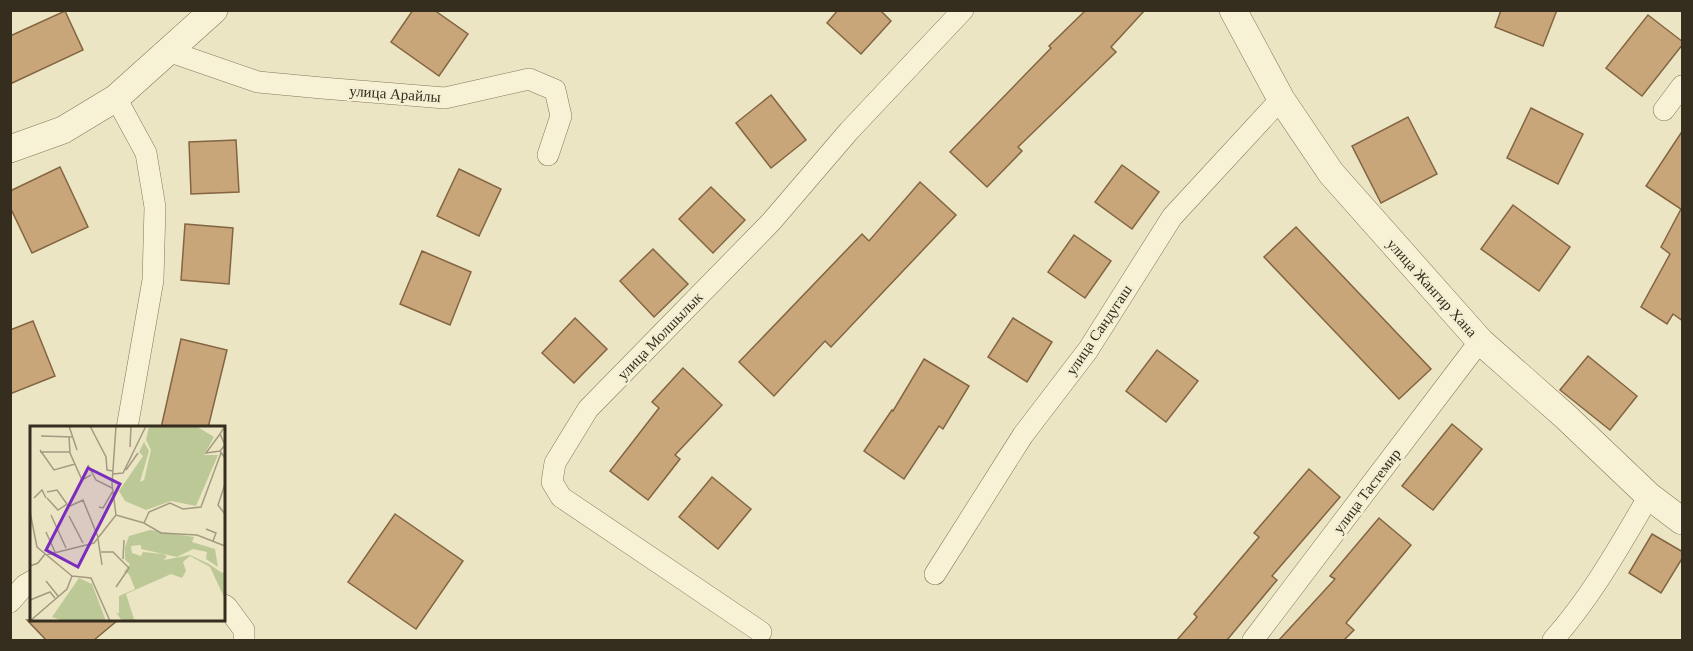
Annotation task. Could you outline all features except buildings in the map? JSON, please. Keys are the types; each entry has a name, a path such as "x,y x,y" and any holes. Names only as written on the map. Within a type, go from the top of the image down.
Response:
{"street":[{"path":"10,148 63,130 116,98 214,10"},
{"name":"улица Молшылык","path":"761,632 561,497 552,482 555,463 588,409 771,222 849,131 963,10"},
{"name":"улица Жангир Хана","path":"1233,10 1281,99 1331,173 1480,341 1566,417 1649,496 1683,521"},
{"name":"улица Арайлы","path":"168,51 258,82 361,92 445,98 529,79 555,90 561,117 548,155"},
{"path":"1664,111 1683,86"},
{"path":"116,98 146,153 155,207 153,280 127,426"},
{"name":"улица Сандугаш","path":"935,574 1023,435 1088,350 1172,218 1281,99"},
{"name":"улица Тастемир","path":"1253,640 1480,341"},
{"path":"1553,640 1578,612 1599,581 1649,496"},
{"path":"10,602 30,582"},
{"path":"225,605 244,630 244,640"}]}
